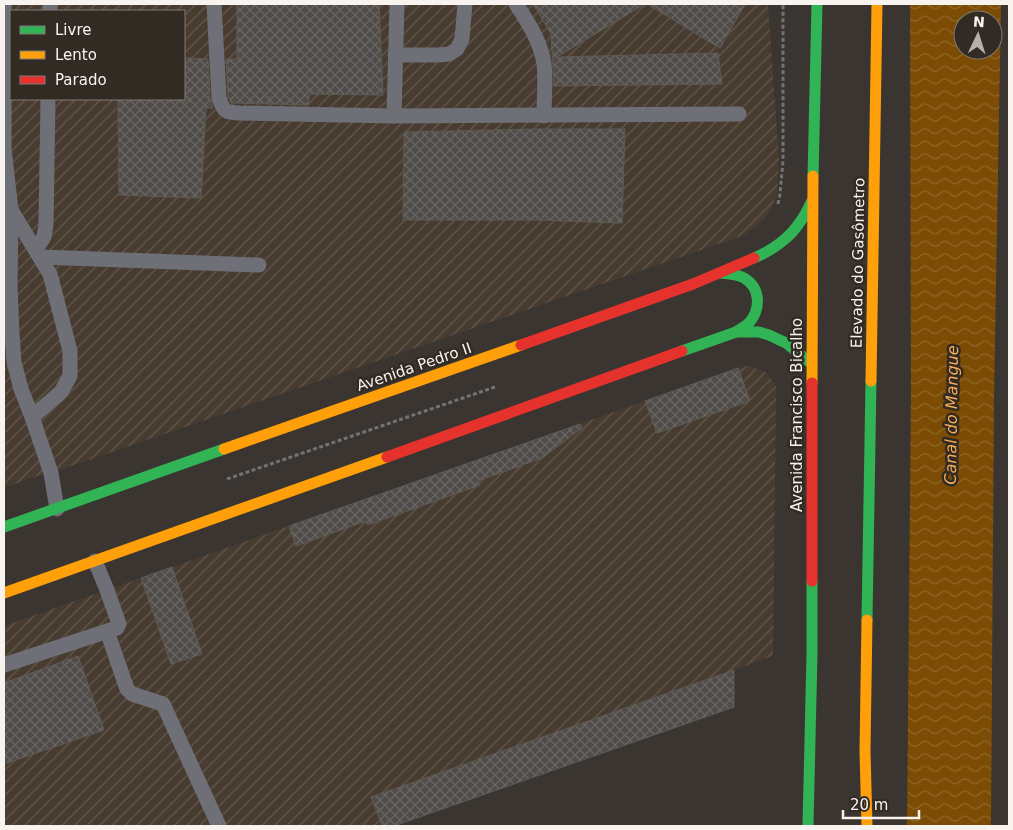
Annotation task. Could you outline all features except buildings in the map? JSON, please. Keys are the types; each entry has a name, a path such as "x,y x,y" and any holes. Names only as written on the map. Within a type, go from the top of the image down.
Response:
{"main road":[{"name":"Avenida Francisco Bicalho","path":"808,826 812,654 812,201 817,4"},
{"name":"Elevado do Gasômetro","path":"865,751 877,4"},
{"name":"Avenida Pedro II","path":"4,527 721,273 757,257 780,243 800,222 812,201"},
{"path":"4,593 736,332 752,321 756,314 758,298 756,290 747,279 730,272 721,273"},
{"path":"736,332 756,331 775,336 812,364"},
{"path":"865,751 867,826"}],"lane":[{"path":"4,4 4,148 10,210 10,285 14,362 21,389 51,473 58,509"},
{"path":"214,4 220,98 223,108 227,112 239,114 394,116 739,114"},
{"path":"394,116 397,4"},
{"path":"396,55 439,55 449,54 457,49 462,39 465,4"},
{"path":"516,4 530,24 540,46 544,64 544,116"},
{"path":"39,253 46,225 48,100"},
{"path":"10,210 39,253 50,274 70,351 70,376 61,392 32,418"},
{"path":"39,253 259,266"},
{"path":"4,665 116,628 119,624 95,562"},
{"path":"107,630 127,689 132,694 163,704 219,826"},
{"path":"856,826 865,751"}],"path":[{"path":"774,212 780,194 783,161 783,4"},
{"path":"219,482 499,386"}],"shaded area":[{"path":"4,4 768,4 779,160 777,195 765,218 742,236 51,473 4,488"},
{"path":"750,366 767,373 776,387 773,656 372,797 382,826 4,826 4,626 645,401"}],"water":[{"name":"Canal do Mangue","path":"910,4 1001,4 1001,10 953,10 953,60 1000,60 994,398 991,826 907,826 911,392"}],"traffic: fast":[{"path":"813,176 817,4"},
{"path":"754,258 786,239 796,228 812,201"},
{"path":"721,273 744,278 750,282 756,293 757,305 753,317 736,332"},
{"path":"682,351 736,332 759,332 786,343 812,364"},
{"path":"867,620 871,381"},
{"path":"4,527 224,449"},
{"path":"808,826 812,581"}],"traffic: slow":[{"path":"871,381 877,4"},
{"path":"812,383 813,176"},
{"path":"224,449 521,345"},
{"path":"4,593 387,457"},
{"path":"867,620 865,751 867,826"}],"traffic: jam":[{"path":"521,345 693,284 754,258"},
{"path":"387,457 682,351"},
{"path":"812,383 812,581"}]}
